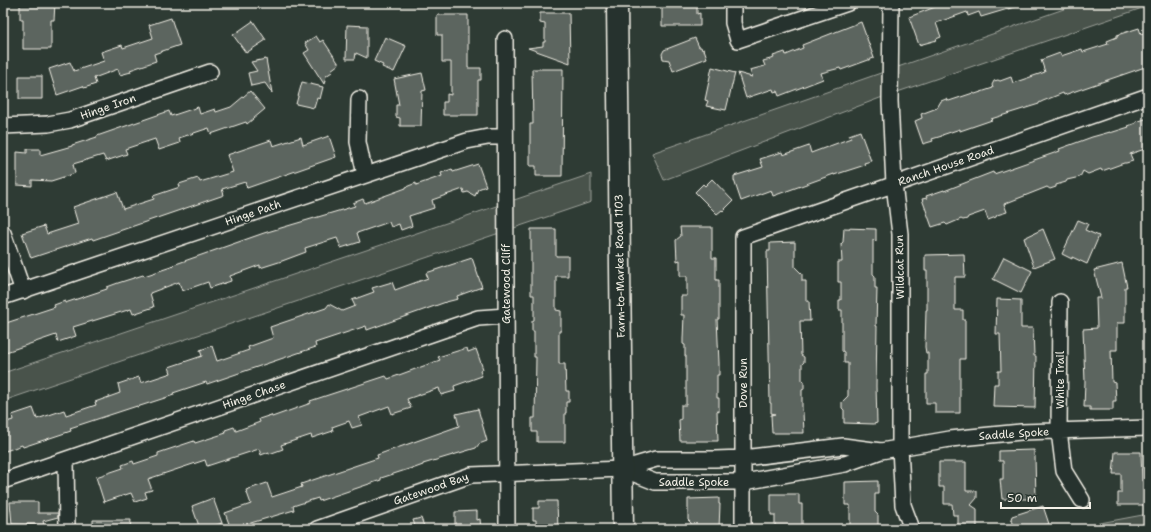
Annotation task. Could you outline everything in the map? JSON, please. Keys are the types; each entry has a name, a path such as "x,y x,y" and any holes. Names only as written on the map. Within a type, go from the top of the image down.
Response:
{"main road":[{"name":"Farm-to-Market Road 1103","path":"617,3 623,529"}],"street":[{"path":"733,3 733,23 738,40 848,3"},
{"name":"Wildcat Run","path":"891,3 890,101 894,184 900,234 900,447 902,505 912,529"},
{"name":"Gatewood Cliff","path":"505,39 508,473 507,529"},
{"name":"Hinge Iron","path":"3,126 48,124 70,120 210,72"},
{"name":"Ranch House Road","path":"743,237 1148,96"},
{"path":"359,99 358,142 365,175"},
{"name":"Hinge Path","path":"3,298 467,140 488,137 505,137"},
{"path":"3,233 23,291"},
{"name":"Dove Run","path":"743,237 743,529"},
{"name":"White Trail","path":"1060,302 1059,431 1064,471 1082,500"},
{"name":"Hinge Chase","path":"3,481 478,318 506,316"},
{"name":"Saddle Spoke","path":"622,469 655,482 744,482 845,464 881,451 900,447 966,438 1021,432 1148,428"},
{"name":"Saddle Spoke","path":"622,469 656,459 743,458 843,446 881,451"},
{"path":"66,460 67,529"},
{"name":"Gatewood Bay","path":"317,529 471,475 622,469"}],"shaded area":[{"path":"472,3 472,6 68,4"},
{"path":"1081,3 1148,3 1148,6 880,98 664,180 652,153"},
{"path":"591,174 591,202 3,401 3,373"},
{"path":"1148,514 1148,529 1068,529"}],"building":[{"path":"20,3 55,3 54,20 51,20 51,49 23,49 23,19 20,19"},
{"path":"662,3 697,3 697,14 700,13 700,26 662,26"},
{"path":"933,3 1021,3 1021,5 981,17 979,12 968,16 967,12 936,23 941,37 936,39 937,40 919,45 909,17 935,7"},
{"path":"540,13 569,13 570,63 528,48 543,46 543,42 545,42 545,24 540,23"},
{"path":"437,15 468,15 468,68 481,68 481,80 478,80 478,115 443,115 443,102 447,102 447,94 451,95 451,62 442,62 442,35 437,35"},
{"path":"171,18 180,45 154,54 156,61 130,70 131,72 120,75 118,69 94,78 96,84 84,88 83,86 57,95 49,69 70,62 74,71 104,61 101,52 122,45 123,48 153,38 149,25"},
{"path":"253,21 266,40 246,53 233,35"},
{"path":"861,22 874,58 841,70 840,68 821,73 823,79 779,96 777,91 774,92 773,89 746,98 738,73 752,77 750,70 765,66 763,61 774,58 773,56 785,52 786,55 803,48 802,45"},
{"path":"347,25 367,26 367,58 356,53 355,59 346,59"},
{"path":"1139,28 1141,34 1148,32 1148,66 1064,95 1063,93 1039,104 991,119 992,120 960,131 960,129 942,135 932,139 933,141 923,144 915,121 922,118 921,114 937,108 941,101 946,99 949,101 993,88 992,85 994,81 1000,81 1011,77 1013,83 1045,72 1041,60 1060,53 1061,56 1082,49 1083,52 1108,44 1107,41 1117,37 1117,35"},
{"path":"316,36 320,42 323,40 339,64 326,76 324,84 304,53 309,50 305,43"},
{"path":"385,37 406,46 394,72 382,67 383,65 374,61"},
{"path":"695,38 699,47 701,47 702,50 704,49 707,58 673,71 669,60 663,59 662,54 664,50"},
{"path":"266,59 272,93 265,83 251,86 248,73 257,71 251,62"},
{"path":"712,67 735,73 726,110 706,106 708,101 705,100"},
{"path":"532,69 563,69 562,176 536,176 536,166 530,166 530,124 533,124"},
{"path":"422,73 426,90 422,91 421,126 400,126 400,118 396,117 396,105 399,105 394,79"},
{"path":"19,76 42,76 42,99 19,99"},
{"path":"302,82 323,87 320,99 317,98 314,108 296,104"},
{"path":"250,91 265,109 247,124 246,122 211,134 209,128 179,138 180,143 159,150 155,139 125,149 127,154 106,161 103,155 73,164 75,173 70,175 51,181 32,180 32,186 17,185 17,152 27,153 27,149 40,149 40,155 72,146 169,111 171,116 198,107 200,114 215,109 216,112 231,107"},
{"path":"1148,118 1148,148 1130,154 1133,161 1088,174 1083,171 1080,177 1067,180 1066,182 1056,185 1056,187 1050,189 1047,187 1004,204 1007,212 988,220 985,211 968,217 967,219 961,219 947,225 945,223 932,227 922,199 927,198 926,196 944,191 993,172 994,174 1060,151 1059,149 1092,137 1129,127 1128,126 1136,122"},
{"path":"860,131 871,161 864,163 865,165 834,174 773,196 771,190 741,201 734,176 763,167 760,159 782,152 783,155 809,146 811,153 851,138 849,135"},
{"path":"329,136 336,157 247,188 245,182 222,189 224,195 93,240 92,238 31,258 22,233 44,226 47,234 78,224 73,207 117,192 123,209 154,199 153,196 180,187 179,184 198,178 200,182 233,172 227,155 271,140 273,146 301,137 303,145"},
{"path":"478,164 486,186 478,189 475,196 468,192 464,193 463,189 432,200 434,208 409,216 412,226 401,230 399,224 391,227 389,222 357,233 360,242 341,248 337,238 305,248 306,252 282,261 260,268 260,265 230,276 231,281 210,288 208,282 182,291 179,282 150,293 154,307 133,314 131,309 73,327 76,336 58,342 56,335 3,353 3,324 55,307 54,305 65,301 65,303 107,289 107,287 118,283 174,266 173,265 264,233 355,206 353,203 363,199 365,203 416,183 416,185 442,176 441,173 452,169 453,172"},
{"path":"712,179 733,201 723,211 722,210 717,214 695,192 703,184 705,186"},
{"path":"1078,220 1088,224 1085,230 1099,236 1087,264 1062,254"},
{"path":"680,227 712,227 712,258 716,258 716,280 719,280 719,319 717,319 719,363 719,375 717,375 717,398 719,398 719,412 717,411 718,441 680,441 679,420 681,419 681,405 686,405 686,356 685,345 683,344 684,315 681,315 681,296 687,296 687,276 680,276 680,260 677,261 676,240 681,236"},
{"path":"844,228 876,229 876,241 873,240 873,274 875,276 875,288 877,288 877,423 874,424 844,423 844,410 842,408 842,402 848,396 848,363 844,363 844,352 842,351 842,310 839,310 839,300 841,300 841,282 838,282 838,262 842,262 841,244 843,242"},
{"path":"531,229 556,229 556,256 568,256 568,276 556,276 556,310 561,311 561,331 559,331 559,364 565,364 566,391 569,391 569,402 566,402 565,413 565,442 537,442 537,432 532,432 532,418 535,418 536,357 534,357 534,331 532,331 532,321 534,320 534,295 531,295"},
{"path":"1043,229 1055,259 1034,267 1024,238"},
{"path":"795,242 795,267 802,274 802,281 806,281 806,301 809,301 810,321 800,321 801,355 804,357 804,362 802,364 802,380 804,382 804,389 802,390 802,411 804,433 772,433 771,415 775,414 771,413 770,403 767,251 770,251 770,243"},
{"path":"964,254 965,277 955,277 955,310 963,310 963,320 965,320 965,359 960,359 960,413 935,413 935,403 926,403 928,353 926,353 925,347 927,271 925,271 925,255"},
{"path":"1004,257 1032,271 1021,293 993,279"},
{"path":"472,258 482,287 457,296 458,299 367,330 366,326 315,343 316,347 207,384 206,382 173,393 174,395 70,428 71,431 3,452 3,423 13,420 12,415 33,408 37,419 64,410 66,415 96,405 95,402 120,393 118,384 139,377 141,383 171,373 169,367 202,356 200,350 212,346 217,361 249,350 248,347 273,338 270,327 326,308 329,304 342,311 355,306 352,300 374,292 372,288 392,282 395,290 428,278 426,273"},
{"path":"1122,263 1127,287 1125,287 1125,323 1117,323 1117,350 1111,350 1112,382 1115,383 1116,401 1113,401 1113,410 1090,410 1090,407 1084,407 1085,382 1083,329 1097,328 1096,298 1101,298 1094,270"},
{"path":"997,299 1021,300 1021,328 1033,328 1034,356 1036,356 1035,408 993,407 994,384 998,384 998,371 1001,371 1000,334 996,334"},
{"path":"467,348 468,352 476,349 483,369 480,371 482,376 454,386 455,391 441,395 439,388 407,399 411,408 392,414 389,406 359,417 362,425 352,428 349,421 332,427 333,431 312,438 311,435 281,445 283,449 269,454 269,452 261,455 259,449 207,466 205,460 148,479 152,490 145,492 147,498 135,502 131,493 104,502 96,477 123,468 122,465 133,461 134,464 158,456 158,453 194,441 195,443 226,433 225,430 234,427 236,431 260,422 259,419 271,415 272,417 311,403 310,401 386,376 388,379 440,360 438,357"},
{"path":"478,409 487,441 479,444 476,448 381,478 381,480 319,501 318,498 293,506 294,510 231,529 225,513 251,504 246,490 267,483 272,497 302,487 301,484 378,458 377,455 459,426 456,414"},
{"path":"1034,450 1036,499 1002,499 1000,479 1003,479 1003,461 999,461 999,451"},
{"path":"1115,452 1141,452 1142,481 1148,481 1148,505 1118,505 1118,493 1121,493 1121,474 1113,474"},
{"path":"939,462 966,462 966,491 977,491 977,498 971,505 977,509 977,529 958,529 958,515 953,515 952,504 944,504 944,487 939,487"},
{"path":"878,481 878,494 875,494 875,512 878,515 878,529 850,529 850,505 845,505 845,482"},
{"path":"771,494 799,494 799,504 802,504 802,529 775,529 775,515 771,515"},
{"path":"213,498 222,523 206,529 200,529 192,506"},
{"path":"719,498 719,529 691,529 691,523 688,520 688,499"},
{"path":"539,501 557,501 558,529 536,529 536,520 533,520 533,508 539,508"},
{"path":"10,502 38,502 38,513 58,513 58,517 43,521 44,525 12,524"},
{"path":"1043,506 1049,524 1035,529 1016,529 1011,519 1012,516"},
{"path":"477,511 477,520 480,519 481,529 455,529 455,512"},
{"path":"421,518 425,529 416,529 413,520"},
{"path":"93,520 131,520 130,529 93,529"}]}
